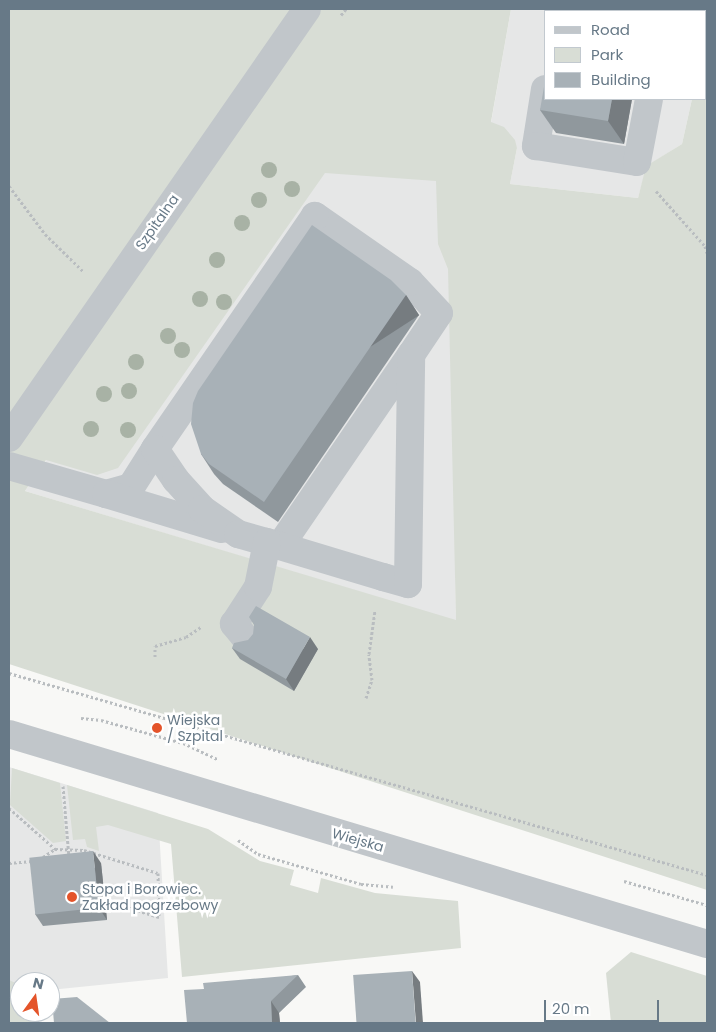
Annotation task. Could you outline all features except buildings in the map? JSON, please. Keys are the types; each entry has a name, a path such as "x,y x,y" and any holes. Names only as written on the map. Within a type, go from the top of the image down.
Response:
{"street":[{"name":"Szpitalna","path":"9,438 107,292 307,9"},
{"path":"544,95 536,146 637,162 649,100"},
{"path":"106,494 131,487 315,216 410,282 439,313 411,355 273,544 242,629"},
{"path":"9,466 408,584 411,355"},
{"path":"155,449 202,509 238,534"},
{"name":"Wiejska","path":"9,734 707,944"}],"path":[{"path":"623,160 668,203 707,253"},
{"path":"9,186 45,234 107,292"},
{"path":"366,698 372,680 370,636 383,577"},
{"path":"155,657 156,646 197,633 215,615 226,612 242,629"},
{"path":"9,673 707,875"},
{"path":"62,778 69,850 68,866"},
{"path":"9,808 55,849"},
{"path":"9,863 37,860 55,849 84,850 158,873 159,918 107,901"}],"shaded area":[{"path":"511,9 601,10 544,10 544,100 692,100 682,144 647,166 638,198 510,184 517,148 491,123"},
{"path":"265,144 451,170 456,621 25,491"},
{"path":"9,767 158,813 168,978 60,989 60,972 10,972 9,995"}],"green space":[{"path":"9,9 511,9 491,122 504,127 515,140 517,148 510,184 638,198 646,166 682,144 692,100 706,100 707,26 707,890 9,664","holes":["325,173 436,181 438,244 448,269 456,620 25,491 46,460 97,475 118,468"]},
{"path":"12,768 60,783 66,841 53,843 10,805"},
{"path":"67,785 208,829 260,861 294,870 290,885 318,893 321,878 375,893 458,901 461,948 182,977 171,844 108,825 96,827 99,851 87,847 85,839 73,840"},
{"path":"631,952 707,976 707,1023 611,1023 606,973"},
{"path":"9,980 10,1022 38,1023 9,1023"}],"place":[{"name":"Wiejska / Szpital","path":"157,728"},
{"name":"Stopa i Borowiec. Zakład pogrzebowy","path":"72,897"}]}
